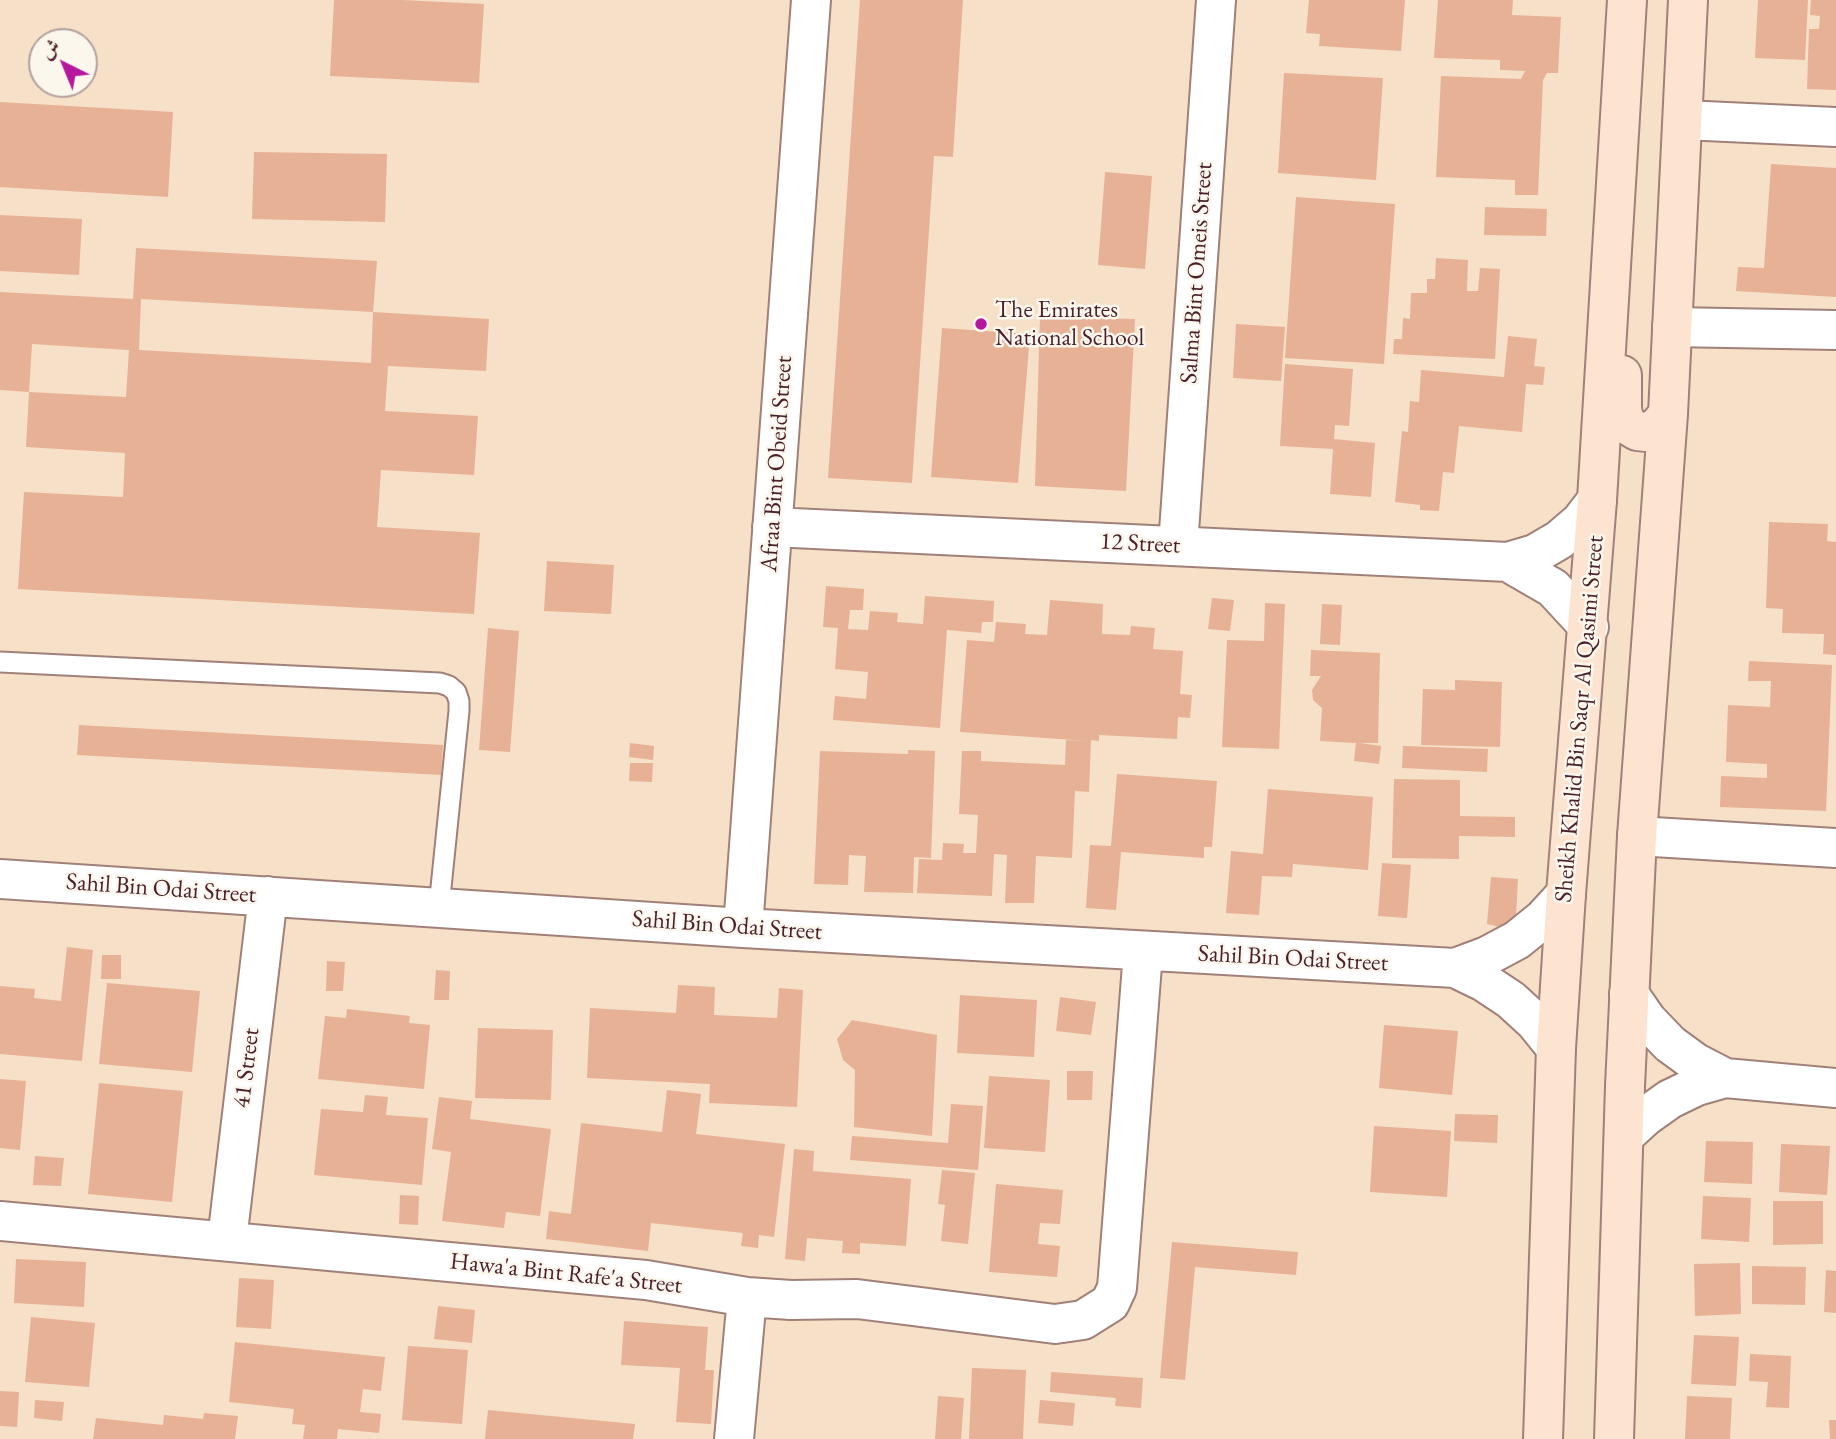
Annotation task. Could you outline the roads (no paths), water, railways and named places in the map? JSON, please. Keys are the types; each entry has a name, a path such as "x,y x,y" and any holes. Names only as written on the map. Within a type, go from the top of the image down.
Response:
{"main road":[{"name":"Sheikh Khalid Bin Saqr Al Qasimi Street","path":"1543,1439 1556,1048 1589,627 1627,0"},
{"path":"1614,1439 1637,836 1668,414 1688,0"},
{"path":"1609,308 1620,346 1624,419 1637,431 1646,432 1656,429 1668,414"}],"street":[{"name":"Afraa Bint Obeid Street","path":"743,928 811,0"},
{"name":"Salma Bint Omeis Street","path":"1178,546 1216,0"},
{"path":"1683,120 1836,127"},
{"path":"1672,327 1836,330"},
{"name":"12 Street","path":"772,527 1507,562 1535,554 1559,540 1580,522 1597,500"},
{"name":"12 Street","path":"1507,562 1553,588 1589,627"},
{"path":"1637,836 1836,848"},
{"name":"Sahil Bin Odai Street","path":"0,879 743,928 1455,968 1484,982 1511,1000 1535,1022 1556,1048"},
{"name":"Sahil Bin Odai Street","path":"1455,968 1487,956 1517,940 1543,919 1566,894"},
{"name":"41 Street","path":"227,1240 268,896"},
{"name":"Hawa'a Bint Rafe'a Street","path":"0,1221 646,1280 747,1297 791,1300 857,1299 1055,1324 1083,1320 1110,1303 1117,1288 1143,952"},
{"path":"1629,993 1647,1020 1670,1044 1696,1063 1725,1078"},
{"path":"1624,1136 1670,1098 1725,1078 1836,1088"},
{"path":"734,1439 747,1297"}],"lane":[{"path":"0,662 440,683 449,686 456,692 459,701 439,907"}],"place":[{"name":"The Emirates National School","path":"981,324"}]}
